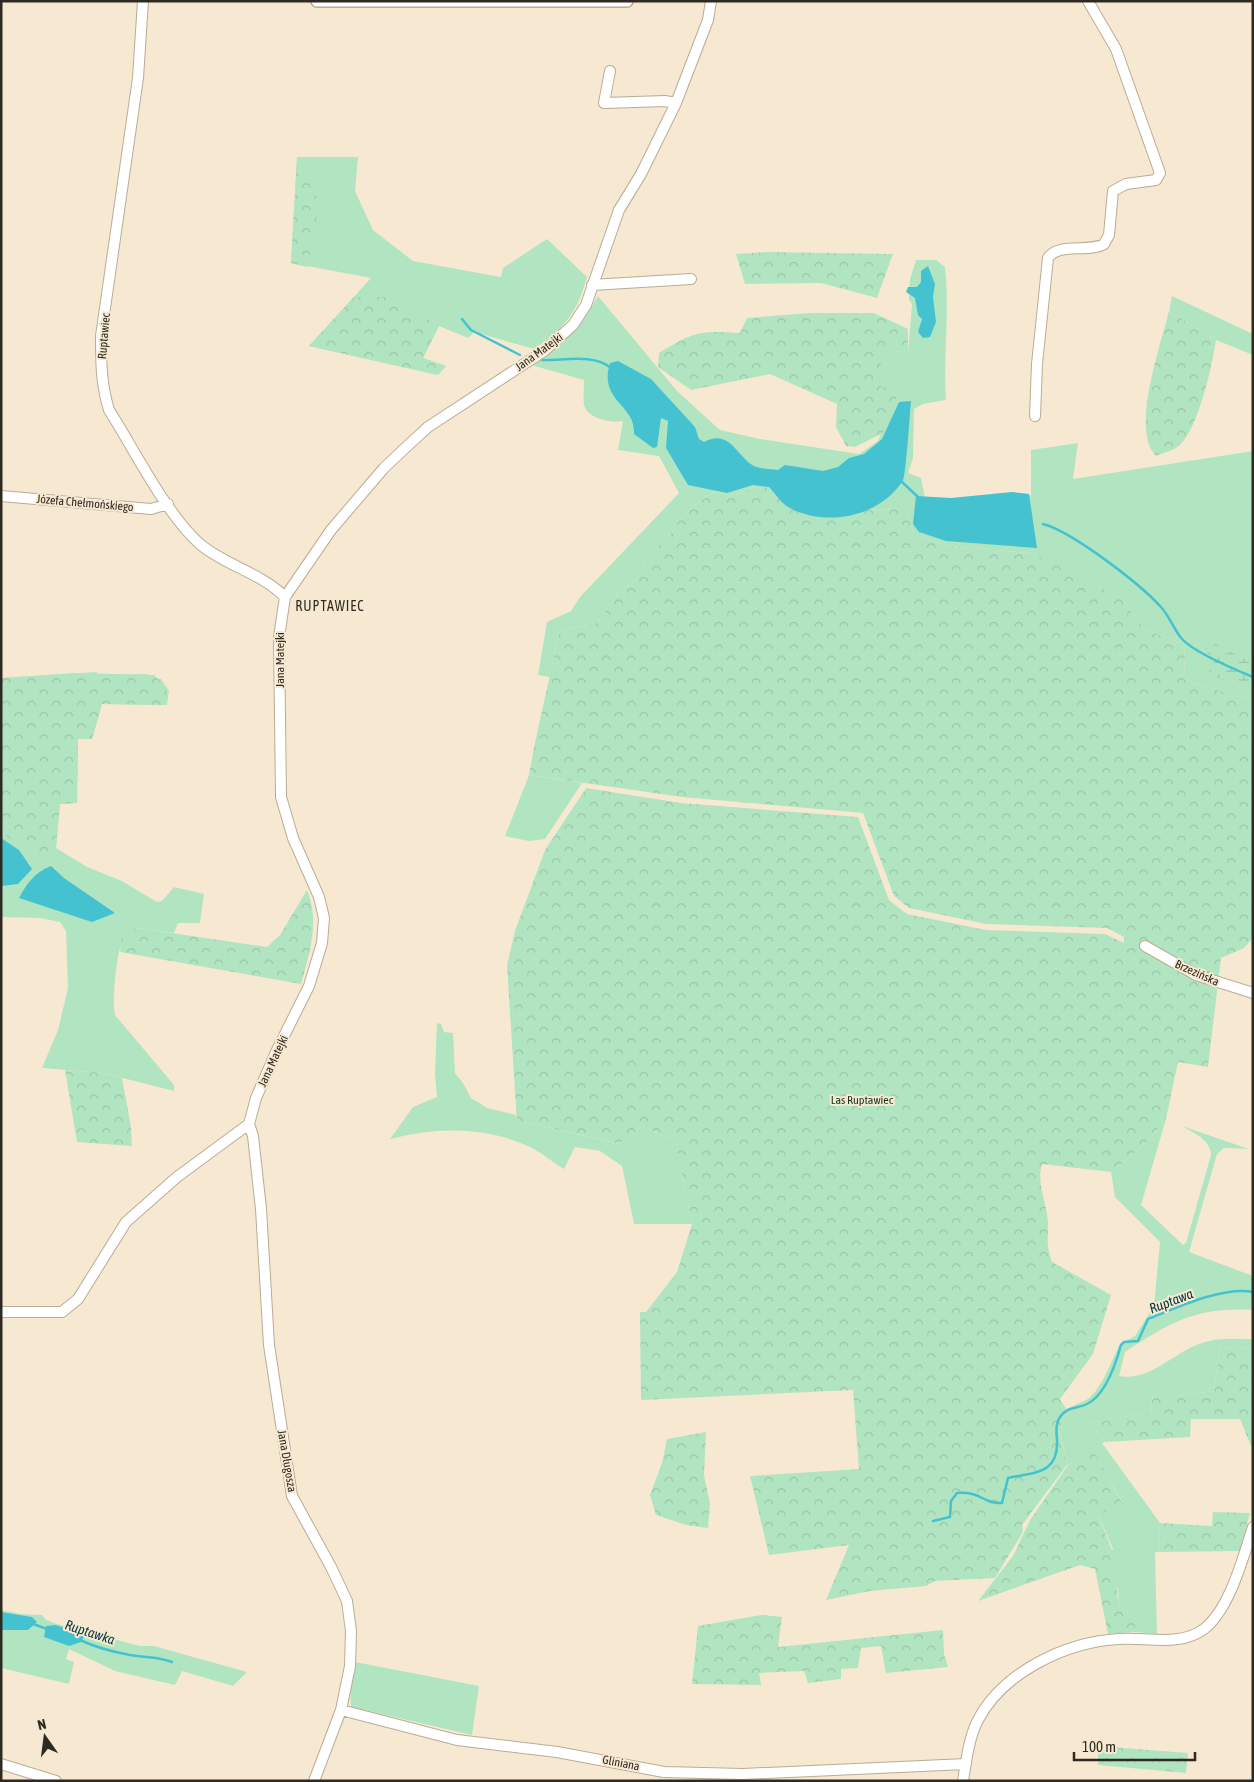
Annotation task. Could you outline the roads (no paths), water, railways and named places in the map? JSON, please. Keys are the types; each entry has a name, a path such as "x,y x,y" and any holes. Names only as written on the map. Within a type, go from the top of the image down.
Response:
{"street":[{"name":"Ruptawiec","path":"143,1 138,78 101,336 101,379 109,410 174,515 201,544 273,585 285,597"},
{"path":"318,1 538,3 627,1"},
{"name":"Jana Matejki","path":"249,1124 256,1098 277,1050 309,986 322,943 324,918 320,898 293,838 281,797 279,637 285,597 331,530 384,468 428,427 544,351 567,331 586,305 619,210 641,174 676,103 708,20 711,1"},
{"path":"1035,416 1037,364 1048,258 1056,252 1104,244 1109,235 1113,191 1126,184 1152,181 1158,178 1160,173 1116,49 1088,1"},
{"path":"610,71 604,104 665,101 676,103"},
{"path":"592,285 691,279"},
{"name":"Józefa Chełmońskiego","path":"1,496 150,509 168,504"},
{"name":"Brzezińska","path":"1145,946 1196,975 1253,993"},
{"path":"1,1312 62,1312 78,1299 126,1222 178,1177 249,1124"},
{"name":"Jana Długosza","path":"249,1124 253,1136 261,1209 269,1345 292,1496 332,1567 347,1601 351,1656 341,1710 314,1781"},
{"path":"963,1781 976,1723 993,1697 1014,1678 1036,1664 1094,1642 1119,1639 1165,1640 1185,1638 1205,1628 1220,1612 1230,1592 1253,1527"},
{"name":"Gliniana","path":"341,1710 457,1740 556,1752 664,1772 743,1774 966,1764"},
{"path":"1,1764 56,1781"}],"water":[{"path":"928,266 935,284 933,297 936,322 930,337 923,338 918,332 922,319 918,315 915,298 906,292 908,287 917,287 921,282 921,271"},
{"path":"618,361 651,379 695,427 699,439 704,442 713,439 727,441 748,462 762,468 778,470 785,465 823,471 838,467 849,458 864,454 882,439 899,402 911,401 907,456 903,480 893,493 881,503 851,515 835,517 818,517 788,507 769,487 753,485 727,493 688,485 666,448 668,421 661,418 657,447 653,448 634,434 633,424 629,416 613,395 609,386 610,363"},
{"path":"1012,492 1029,494 1037,548 946,541 919,532 913,524 916,496 951,498"},
{"path":"1,838 19,850 32,869 18,884 1,886"},
{"path":"51,866 64,878 115,913 92,922 19,898 40,871"},
{"path":"1,1612 32,1617 37,1622 28,1630 1,1630"},
{"path":"56,1625 79,1633 84,1637 81,1642 69,1646 44,1637 46,1626"}],"waterway":[{"path":"462,319 471,330 520,355"},
{"path":"542,360 587,359 604,363 611,368"},
{"path":"901,481 918,497"},
{"path":"1043,524 1071,537 1138,585 1161,607 1179,635 1188,644 1216,660 1253,677"},
{"name":"Ruptawa","path":"933,1521 950,1517 951,1501 957,1493 971,1494 990,1502 1002,1503 1008,1478 1036,1472 1050,1465 1057,1450 1057,1428 1060,1417 1069,1409 1083,1406 1100,1394 1109,1378 1121,1345 1124,1342 1138,1341 1148,1319 1214,1295 1228,1292 1253,1292"},
{"name":"Ruptawka","path":"33,1624 47,1629"},
{"name":"Ruptawka","path":"80,1640 117,1652 172,1662"}],"district":[{"name":"RUPTAWIEC","path":"330,606"}],"park label":[{"name":"Las Ruptawiec","path":"862,1100"}]}
